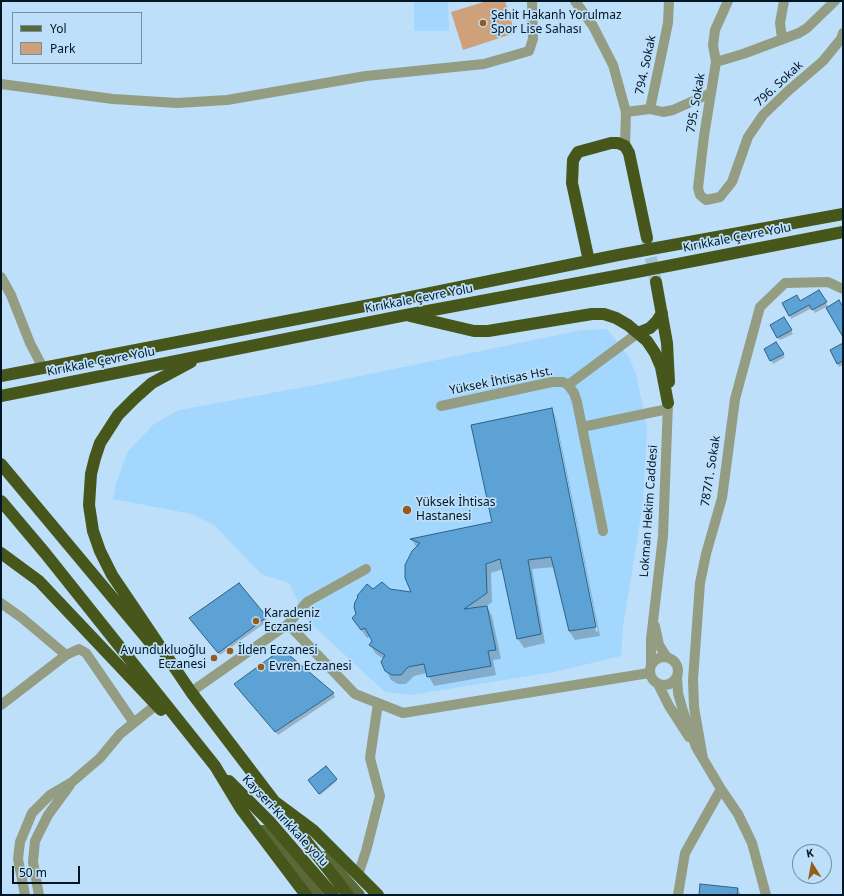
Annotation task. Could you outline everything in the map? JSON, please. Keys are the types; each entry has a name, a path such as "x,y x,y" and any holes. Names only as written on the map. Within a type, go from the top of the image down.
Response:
{"highway":[{"path":"589,261 572,183 573,160 578,152 588,148 618,143 625,146 629,153 647,238"},
{"name":"Kırıkkale Çevre Yolu","path":"1,376 399,300 589,261 843,214"},
{"name":"Kırıkkale Çevre Yolu","path":"1,396 406,315 621,276 843,232"},
{"path":"656,282 669,356 668,406"},
{"path":"638,333 650,328 662,313"},
{"path":"406,315 463,330 488,331 580,315 604,314 616,318 647,341 655,353 661,367 668,406"},
{"path":"191,692 112,575 100,551 89,515 89,489 95,458 108,428 118,415 152,384 205,356"},
{"path":"1,464 191,692"},
{"path":"1,501 46,553 215,766 241,809 306,895"},
{"path":"1,553 38,581 215,766"},
{"name":"Kayseri-Kırıkkale yolu","path":"191,692 348,895"},
{"name":"Kayseri-Kırıkkale yolu","path":"215,766 269,820 333,895"},
{"path":"274,801 313,830 378,895"}],"main road":[{"path":"274,801 359,895"},
{"path":"241,809 275,844 318,895"}],"street":[{"path":"1,84 113,99 177,103 227,100 366,76 484,64 529,51 533,39 532,1"},
{"path":"575,1 593,26 613,65 626,112 625,146"},
{"name":"794. Sokak","path":"626,112 650,109 668,23 669,1"},
{"path":"716,62 713,45 715,30 728,1"},
{"path":"782,38 780,23 784,1"},
{"name":"795. Sokak","path":"732,182 720,197 714,200 706,200 700,194 698,188 716,62 743,54 782,38 792,36 807,28 836,1"},
{"name":"796. Sokak","path":"732,182 748,137 763,115 823,61 842,37"},
{"path":"650,109 663,112 673,110 711,93"},
{"path":"1,277 11,295 30,343 43,368"},
{"name":"787/1. Sokak","path":"703,759 694,707 694,664 702,576 706,554 722,498 735,399 760,307 785,283 828,282 843,289"},
{"path":"568,385 638,333"},
{"name":"Yüksek İhtisas Hst.","path":"442,406 552,382 563,382 568,385 574,393 603,531"},
{"path":"582,427 668,406"},
{"name":"Lokman Hekim Caddesi","path":"654,620 663,536 668,406"},
{"path":"191,692 288,624 307,602 366,569"},
{"path":"1,603 22,618 66,655"},
{"path":"654,620 659,645 666,656 674,661 677,672 678,693 696,747"},
{"path":"654,620 651,639 650,669 654,681 658,684 682,728 696,747 738,814 752,843 766,895"},
{"path":"288,624 355,694 403,713 650,669"},
{"path":"1,705 66,655 79,649 86,653 134,723"},
{"path":"650,669 656,658 666,656"},
{"path":"658,684 668,684 677,672 694,664"},
{"path":"358,875 366,851 380,796 370,758 378,703"},
{"path":"25,895 18,859 20,842 32,813 50,795 72,782 100,758 120,734 156,705"},
{"path":"39,895 33,862 35,841 48,815 72,782"},
{"path":"678,895 686,853 721,789"}],"shaded area":[{"path":"414,1 448,1 449,31 414,31"},
{"name":"Yüksek İhtisas Hastanesi","path":"607,329 629,357 637,377 647,429 643,503 623,627 621,656 554,672 411,695 385,692 306,619 289,583 261,574 215,526 192,514 113,499 116,483 128,451 154,424 179,410 326,383 582,330"}],"green space":[{"name":"Şehit Hakanh Yorulmaz Spor Lise Sahası","path":"487,1 505,1 515,33 463,50 451,12"}],"building":[{"path":"819,290 827,302 812,310 809,305 789,316 782,303 797,295 800,301"},
{"path":"839,300 843,307 843,337 826,308"},
{"path":"784,317 792,330 777,338 770,325"},
{"path":"776,342 784,354 770,361 764,349"},
{"path":"843,343 843,361 837,364 830,350"},
{"path":"552,408 596,627 569,631 551,557 528,560 541,634 517,639 500,559 486,564 487,593 464,609 487,606 496,650 488,651 491,666 427,677 424,664 408,667 401,675 392,675 385,671 381,662 385,655 369,645 372,641 365,628 361,630 352,618 356,614 354,607 358,597 357,596 367,584 373,589 382,582 390,589 411,592 405,578 405,565 412,551 420,543 410,539 492,522 471,425"},
{"path":"239,583 267,617 218,653 189,618"},
{"path":"282,649 334,693 275,732 234,684"},
{"path":"326,766 337,779 319,794 308,780"},
{"path":"700,884 738,888 737,895 699,895"}],"tunnel":[{"path":"647,240 656,282"}],"place":[{"name":"Şehit Hakanh Yorulmaz Spor Lise Sahası","path":"483,23"},
{"name":"Yüksek İhtisas Hastanesi","path":"407,510"},
{"name":"Karadeniz Eczanesi","path":"256,621"},
{"name":"İlden Eczanesi","path":"230,651"},
{"name":"Avundukluoğlu Eczanesi","path":"214,658"},
{"name":"Evren Eczanesi","path":"261,667"}]}
